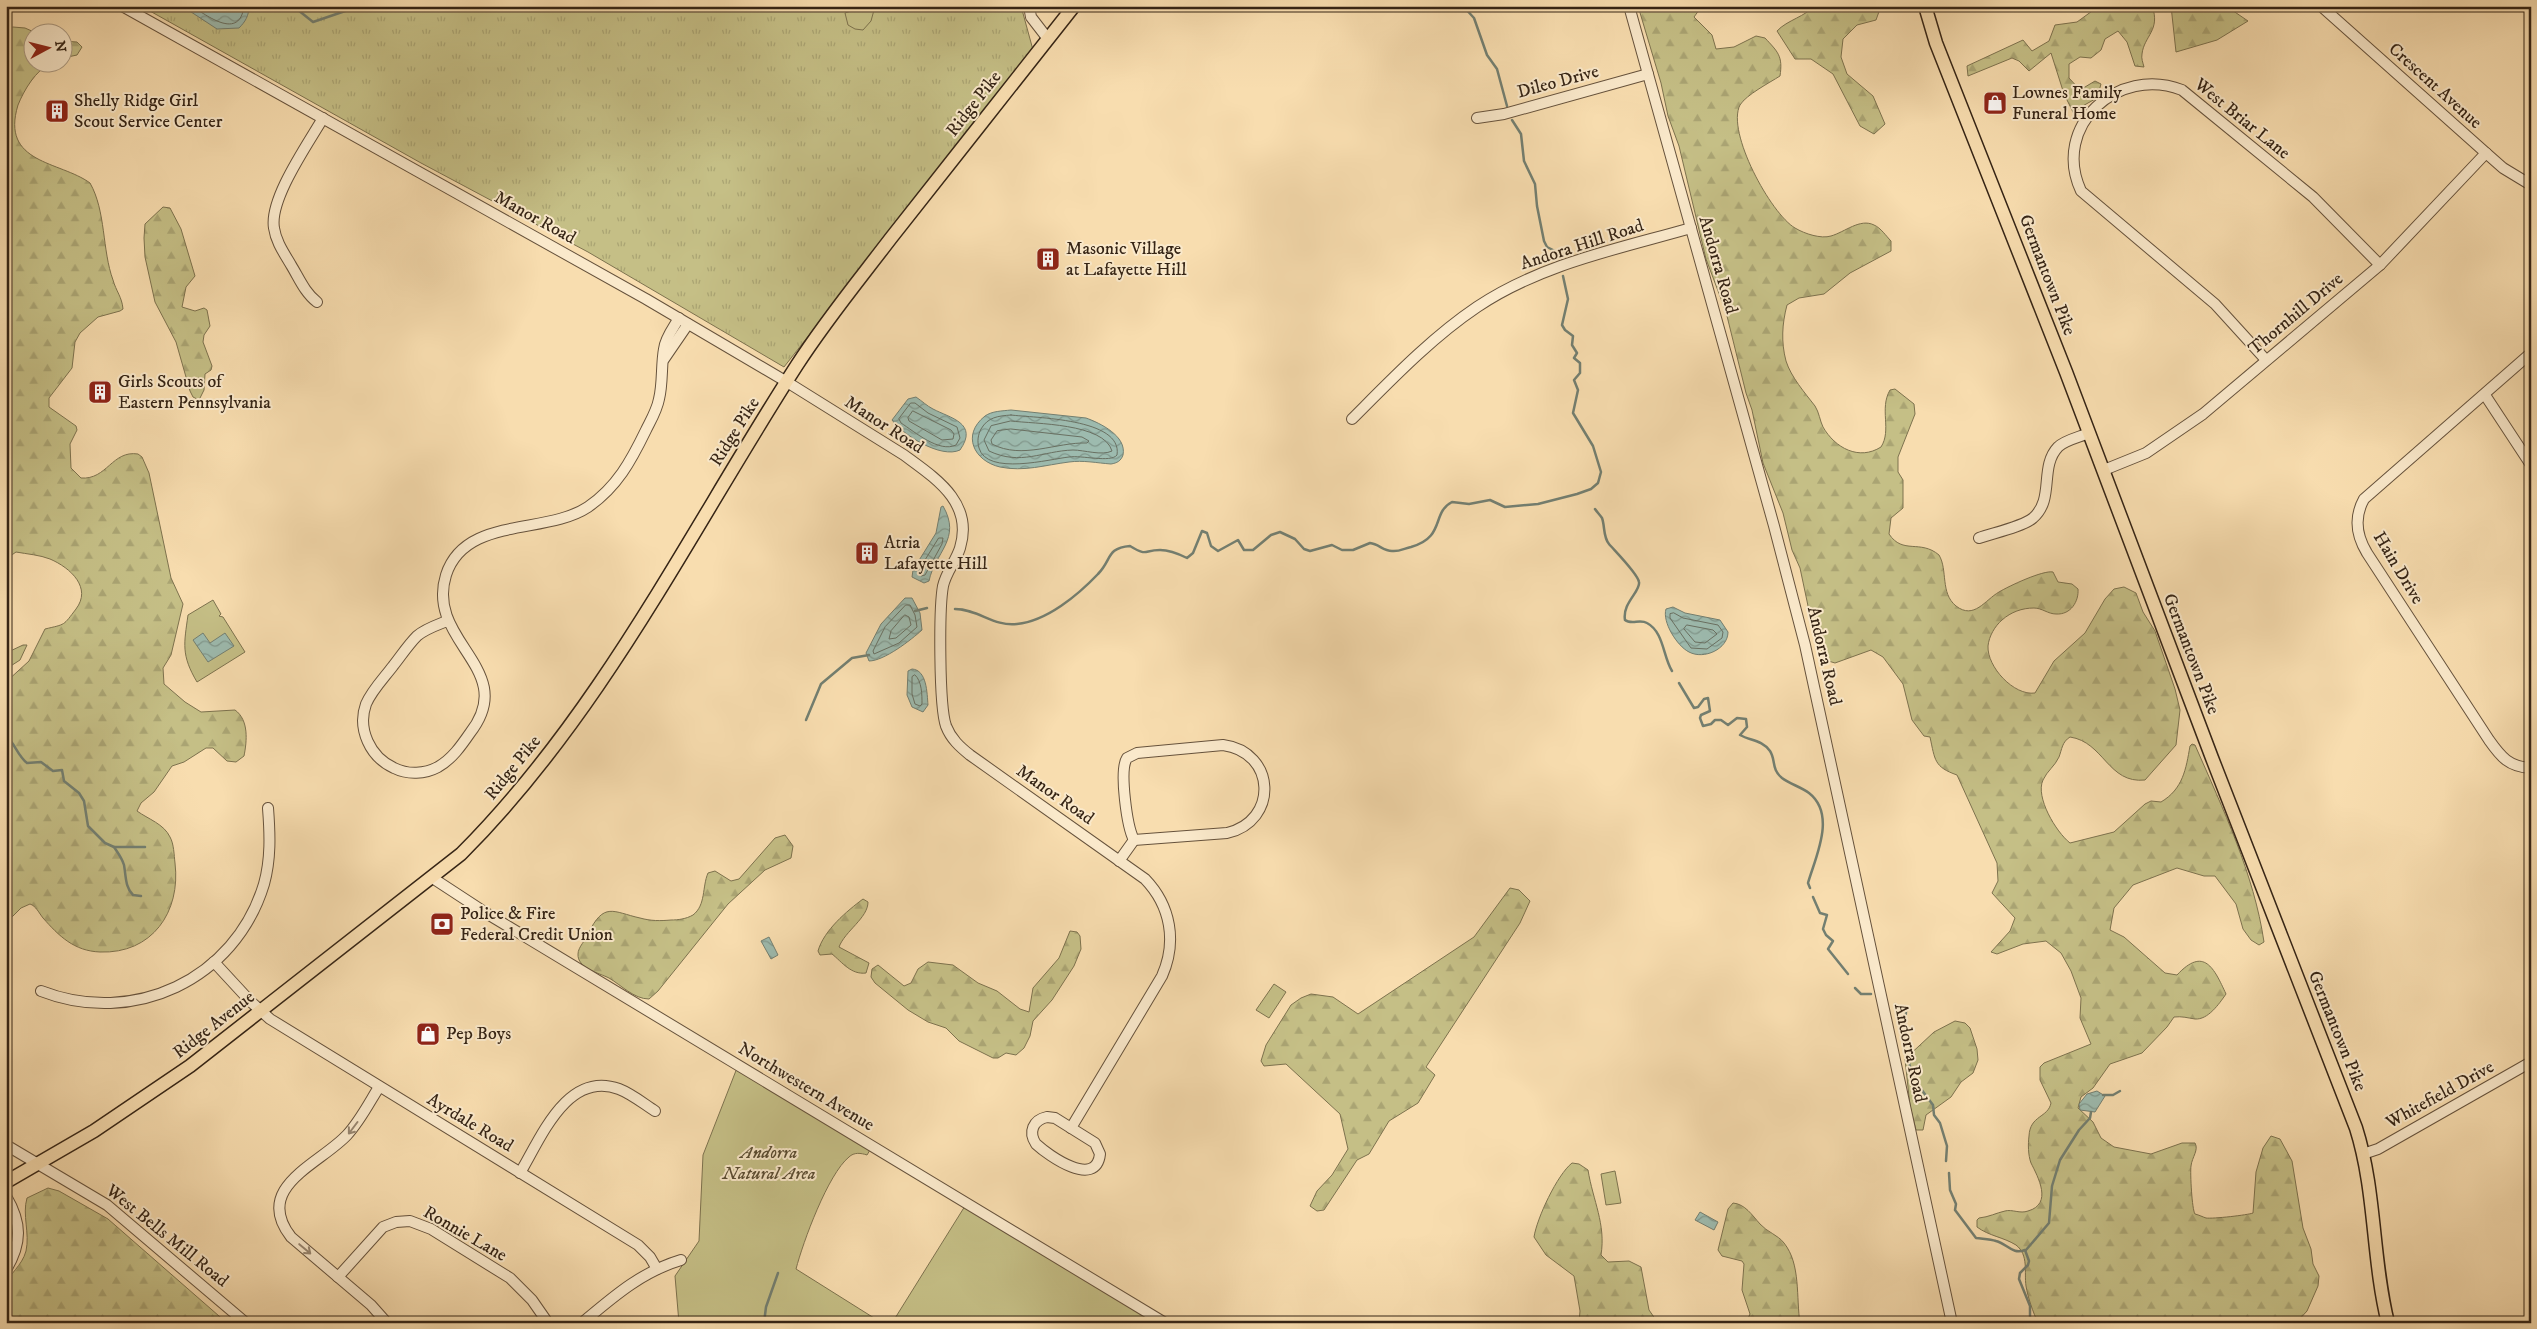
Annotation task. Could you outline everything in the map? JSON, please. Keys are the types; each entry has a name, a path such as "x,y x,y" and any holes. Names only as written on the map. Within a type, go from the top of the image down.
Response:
{"main road":[{"name":"Ridge Pike","path":"431,877 461,854 494,820 532,775 613,666 786,382 821,329 1074,6"},
{"name":"Germantown Pike","path":"1926,6 1936,43 2104,470 2209,751 2350,1109 2364,1154 2378,1277 2388,1323"},
{"name":"Ridge Avenue","path":"6,1182 38,1165 151,1094 261,1011 431,877"}],"street":[{"name":"Manor Road","path":"122,6 683,321 904,455 933,476 951,493 958,506 963,528 958,553 946,577 942,591 942,701 949,731 957,744 970,755 1145,879 1160,898 1169,921 1170,949 1162,976 1071,1128"},
{"path":"1030,6 1031,17 1048,39"},
{"name":"Andorra Road","path":"1629,6 1774,526 1805,645 1952,1323"},
{"name":"Crescent Avenue","path":"2321,6 2503,168 2531,185"},
{"name":"Dileo Drive","path":"1476,118 1504,114 1648,74"},
{"name":"West Briar Lane","path":"2266,360 2215,304 2095,206 2081,191 2074,174 2074,145 2076,137 2087,118 2100,104 2120,92 2141,85 2156,83 2182,90 2313,197 2380,265"},
{"path":"317,302 306,290 278,243 273,215 282,191 323,118"},
{"name":"Thornhill Drive","path":"2104,470 2146,453 2182,430 2380,265 2486,153"},
{"name":"Andora Hill Road","path":"1352,419 1440,336 1477,306 1498,294 1568,263 1691,228"},
{"path":"447,621 423,632 413,640 372,692 366,705 364,720 368,743 381,760 400,770 422,772 444,764 456,753 483,714 486,698 483,681 447,621 442,602 445,577 452,563 462,550 475,541 504,530 569,517 594,502 616,483 631,461 657,408 666,342 683,321"},
{"name":"Hain Drive","path":"2531,353 2485,395 2364,498 2359,508 2357,526 2359,537 2367,553 2500,756 2512,765 2531,768"},
{"path":"2485,395 2531,465"},
{"path":"1979,538 2031,519 2045,501 2048,471 2054,453 2063,444 2089,433"},
{"path":"1223,745 1243,751 1258,765 1265,785 1264,800 1253,819 1241,828 1227,833 1134,840 1129,826 1123,770 1125,761 1130,755 1223,745"},
{"path":"41,991 64,999 88,1003 133,1001 176,987 214,962 242,930 259,898 269,857 268,808"},
{"path":"1119,861 1134,840"},
{"name":"Northwestern Avenue","path":"431,877 486,913 1165,1323"},
{"name":"Ayrdale Road","path":"214,962 261,1011 379,1087 638,1245 650,1257 657,1268"},
{"name":"Whitefield Drive","path":"2364,1154 2378,1149 2531,1062"},
{"path":"379,1087 348,1134 290,1180 280,1201 281,1218 286,1231 380,1313 387,1323"},
{"path":"520,1173 559,1110 580,1091 592,1087 612,1087 626,1092 655,1111"},
{"path":"1043,1118 1055,1118 1071,1128 1098,1146 1100,1159 1092,1169 1084,1171 1076,1169 1039,1147 1032,1137 1034,1125 1043,1118"},
{"name":"West Bells Mill Road","path":"6,1145 106,1205 246,1323"},
{"path":"6,1196 16,1215 20,1234 16,1251 6,1270"},
{"name":"Ronnie Lane","path":"338,1277 383,1227 396,1222 410,1221 431,1229 510,1278 532,1300 548,1323"},
{"path":"582,1323 629,1284 657,1268 681,1260"}],"green space":[{"path":"141,6 1021,6 1033,50 784,367 588,252 421,163"},
{"path":"867,6 874,10 871,21 863,30 855,29 848,25 845,13"},
{"path":"1638,6 1702,6 1694,17 1712,35 1716,49 1734,47 1756,36 1765,38 1779,55 1781,64 1780,76 1747,97 1740,105 1737,117 1739,134 1745,152 1763,190 1785,220 1803,232 1827,237 1858,224 1869,223 1879,228 1891,241 1891,251 1850,273 1824,294 1799,298 1787,305 1783,333 1786,361 1795,379 1816,408 1823,427 1834,441 1848,450 1864,453 1881,447 1885,434 1886,405 1890,390 1895,389 1914,404 1915,414 1898,457 1898,472 1903,480 1903,508 1891,518 1889,534 1900,544 1925,548 1939,555 1942,561 1948,595 1956,606 1962,610 1974,610 2004,589 2048,572 2053,572 2058,582 2072,584 2078,589 2077,598 2073,606 2066,612 2056,614 2037,608 2025,609 2005,617 1999,622 1991,635 1988,646 1992,663 1997,671 2019,690 2035,693 2054,661 2085,633 2105,599 2114,589 2124,587 2136,593 2143,612 2155,631 2175,689 2180,710 2176,745 2145,780 2133,780 2122,776 2091,746 2081,740 2070,737 2064,743 2059,757 2043,780 2041,787 2044,805 2053,823 2070,843 2114,832 2145,804 2151,801 2161,802 2174,791 2179,785 2185,770 2190,746 2192,744 2195,745 2245,867 2253,892 2264,942 2259,945 2251,940 2243,929 2236,904 2215,876 2204,876 2177,868 2133,885 2114,908 2110,930 2124,937 2165,973 2177,975 2186,966 2194,962 2201,961 2207,964 2217,976 2226,994 2209,1014 2200,1019 2174,1017 2142,1053 2110,1064 2093,1088 2081,1097 2078,1108 2093,1122 2101,1138 2114,1147 2151,1154 2182,1143 2195,1143 2196,1151 2191,1170 2193,1206 2195,1214 2206,1218 2230,1217 2253,1213 2256,1172 2263,1148 2271,1136 2280,1139 2292,1161 2303,1228 2311,1249 2313,1264 2319,1276 2318,1286 2307,1311 2296,1323 2038,1323 2028,1295 2025,1264 2020,1249 2011,1242 1977,1227 1977,1220 1979,1218 2008,1211 2025,1212 2036,1208 2040,1203 2042,1190 2030,1160 2028,1146 2032,1124 2046,1112 2051,1103 2040,1080 2040,1067 2044,1063 2091,1044 2080,1018 2081,998 2071,971 2061,953 2046,941 2023,944 1997,954 1991,952 2010,931 2015,918 1992,893 1998,881 1997,863 1957,775 1944,769 1937,762 1930,737 1924,736 1912,720 1903,684 1883,657 1871,650 1835,663 1825,660 1811,620 1800,568 1792,550 1783,513 1763,463 1752,410 1726,312 1706,259 1679,146 1668,116 1661,83"},
{"path":"1813,6 1881,6 1876,20 1857,25 1843,39 1841,57 1847,74 1873,96 1885,124 1874,134 1860,126 1833,74 1811,59 1795,59 1777,31 1806,13"},
{"path":"2099,6 2152,6 2155,21 2143,48 2144,67 2135,66 2127,42 2118,31 2105,39 2101,50 2091,58 2080,57 2069,64 2069,78 2080,90 2095,81 2101,84 2097,98 2079,108 2075,116 2064,94 2051,53 2029,71 2019,61 2012,58 1968,76 1967,66 2023,40 2032,51 2049,41 2055,25 2077,22"},
{"path":"2171,6 2226,6 2248,21 2217,40 2176,52"},
{"path":"6,28 22,28 22,72 38,72 27,87 18,105 15,124 17,139 25,150 36,158 90,183 99,206 107,256 123,309 98,317 80,333 75,342 72,368 49,398 49,407 76,426 77,430 70,444 71,468 81,478 97,475 122,456 138,454 142,457 149,473 171,578 183,604 171,655 163,668 164,684 185,702 201,712 235,710 243,719 246,731 244,756 236,762 227,761 213,748 206,748 184,762 172,766 154,792 141,803 137,811 160,825 167,832 171,840 176,881 168,913 159,927 148,938 134,946 118,951 91,951 75,946 55,931 36,908 30,904 21,908 6,923 6,682 29,661 45,629 64,624 69,619 76,609 82,594 77,579 72,573 50,559 16,552 6,559"},
{"path":"72,42 77,42 82,47 77,55 72,56"},
{"path":"163,207 170,208 181,229 195,276 186,287 182,307 195,311 204,308 207,310 210,326 204,335 203,342 212,366 211,370 205,374 204,390 199,400 193,397 190,391 176,342 155,302 145,257 145,224"},
{"path":"213,600 221,614 219,616 223,617 245,652 197,682 186,657 185,634 188,615"},
{"path":"27,645 20,660 6,669 6,653"},
{"path":"785,835 793,846 791,858 765,870 728,904 658,991 649,999 638,997 581,963 578,954 579,949 594,924 604,913 610,911 656,920 679,919 693,915 702,901 708,873 715,871 731,881 739,879 775,838"},
{"path":"1510,888 1519,890 1530,901 1520,923 1426,1067 1435,1075 1418,1103 1389,1121 1369,1154 1357,1160 1324,1210 1317,1211 1310,1206 1317,1191 1332,1175 1348,1149 1340,1114 1286,1064 1264,1066 1261,1061 1266,1045 1291,1005 1311,994 1333,997 1358,1014 1474,937"},
{"path":"863,899 868,902 864,914 846,935 839,947 869,963 866,973 851,970 832,954 820,955 818,951 831,928 843,915"},
{"path":"1070,931 1077,932 1080,936 1081,949 1074,966 1052,1000 1033,1021 1030,1036 1024,1048 1016,1055 1006,1053 998,1058 993,1058 959,1041 946,1028 928,1022 908,1010 875,983 871,977 872,969 878,965 904,986 911,983 918,969 928,962 953,965 978,983 997,991 1020,1009 1029,1012 1033,988 1059,958"},
{"path":"1274,984 1286,992 1269,1018 1256,1010"},
{"path":"1955,1021 1965,1023 1970,1028 1977,1049 1978,1060 1973,1073 1961,1082 1951,1097 1926,1115 1923,1130 1916,1130 1910,1106 1905,1059 1934,1032"},
{"name":"Andorra Natural Area","path":"737,1068 870,1150 867,1155 858,1153 851,1155 833,1178 810,1226 796,1269 882,1323 679,1323 675,1276 699,1241 703,1155"},
{"path":"1572,1163 1579,1164 1588,1170 1602,1233 1601,1255 1608,1262 1629,1261 1641,1267 1649,1310 1658,1323 1579,1323 1580,1311 1574,1276 1546,1255 1534,1237 1548,1197 1560,1177"},
{"path":"1615,1171 1621,1203 1606,1205 1601,1174"},
{"path":"48,1188 59,1191 108,1219 227,1323 6,1323 6,1284 22,1261 26,1251 25,1211 27,1198"},
{"path":"1733,1203 1741,1205 1748,1210 1763,1227 1782,1240 1789,1251 1797,1282 1800,1323 1746,1323 1750,1314 1742,1290 1744,1264 1742,1261 1722,1256 1718,1250 1728,1209"},
{"path":"965,1206 1160,1323 892,1323"}],"water":[{"path":"182,6 249,6 246,18 239,28 217,29"},
{"path":"916,397 931,408 960,423 966,433 965,441 960,450 952,452 943,451 923,444 897,426 892,420 908,399"},
{"path":"1011,410 1092,420 1117,436 1123,448 1123,455 1118,461 1111,464 1074,461 1026,468 1009,468 991,464 983,459 974,446 972,439 974,431 978,423 988,414"},
{"path":"943,506 950,528 949,537 929,581 924,583 912,577 913,570 936,533 941,507"},
{"path":"905,598 912,598 920,613 922,630 889,654 869,661 866,653 881,624"},
{"path":"1673,607 1685,613 1720,620 1728,632 1724,643 1720,648 1708,654 1695,654 1684,649 1671,633 1666,620 1666,609"},
{"path":"203,633 210,643 225,633 234,646 208,662 193,640"},
{"path":"912,669 921,673 925,683 928,705 923,712 912,707 907,695 908,671"},
{"path":"769,937 778,955 771,959 761,941"},
{"path":"2097,1091 2105,1096 2095,1112 2080,1110 2079,1104 2087,1094"},
{"path":"1700,1212 1718,1222 1714,1230 1695,1220"}],"waterway":[{"path":"293,6 313,22 354,8 384,10 396,6"},
{"path":"1463,6 1474,18 1487,55 1497,69 1507,106"},
{"path":"1512,120 1521,134 1524,161 1535,184 1544,241 1547,247 1557,252 1559,257"},
{"path":"955,609 971,612 1001,623 1017,624 1028,622 1040,618 1061,606 1081,590 1098,574 1117,549 1130,546 1143,552 1163,550 1174,552 1187,558 1193,553 1202,531 1207,533 1211,546 1218,551 1238,540 1244,550 1253,550 1271,535 1280,532 1295,539 1304,549 1310,551 1332,545 1342,550 1353,550 1370,543 1386,550 1397,551 1422,543 1429,537 1434,531 1442,512 1452,502 1469,504 1490,500 1505,507 1538,504 1591,489 1598,483 1601,472 1593,446 1573,413 1578,390 1574,380 1580,373 1580,363 1574,358 1577,353 1572,345 1573,336 1562,325 1568,299 1563,276"},
{"path":"1595,509 1602,518 1607,541 1638,578 1639,586 1626,608 1625,620 1644,622 1653,627 1660,638 1672,671"},
{"path":"915,611 927,608"},
{"path":"806,720 821,684 852,658 869,655"},
{"path":"1679,683 1694,708 1698,707 1704,699 1708,698 1710,711 1701,715 1700,718 1703,726 1711,724 1715,720 1721,720 1728,725 1737,718 1746,719 1747,727 1740,735 1767,747 1772,754 1775,768 1779,775 1809,793 1817,802 1822,813 1823,825 1819,849 1808,883 1810,888"},
{"path":"6,736 27,763 41,762 53,771 62,770 64,781 79,793 84,801 88,826 105,843 114,847 123,862 128,888 133,895 141,896"},
{"path":"114,847 145,847"},
{"path":"1813,897 1820,913 1827,915 1823,929 1826,935 1833,941 1828,949 1848,974"},
{"path":"1855,988 1861,994 1871,994"},
{"path":"1895,1004 1906,1011 1904,1042"},
{"path":"1904,1049 1915,1081 1933,1105 1934,1115 1940,1123 1947,1146 1946,1161"},
{"path":"2103,1095 2113,1095 2120,1091"},
{"path":"2026,1250 2049,1223 2052,1186 2060,1160 2079,1130 2090,1118 2091,1112"},
{"path":"1949,1173 1950,1190 1956,1204 1955,1210 1976,1238 2000,1242 2017,1251 2025,1250 2029,1261 2028,1265 2020,1273 2019,1279 2030,1306 2030,1323"},
{"path":"764,1323 766,1307 778,1273"}],"place":[{"name":"Lownes Family Funeral Home","path":"1995,103"},
{"name":"Shelly Ridge Girl Scout Service Center","path":"57,111"},
{"name":"Masonic Village at Lafayette Hill","path":"1048,259"},
{"name":"Girls Scouts of Eastern Pennsylvania","path":"100,392"},
{"name":"Atria Lafayette Hill","path":"867,553"},
{"name":"Police & Fire Federal Credit Union","path":"442,924"},
{"name":"Pep Boys","path":"428,1034"}]}
